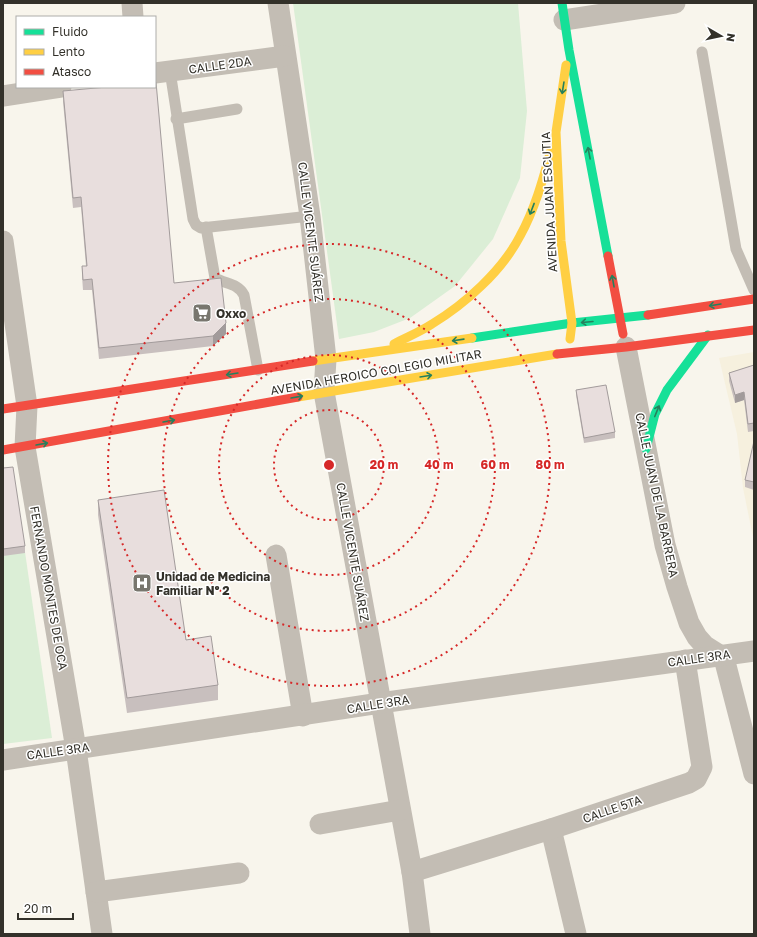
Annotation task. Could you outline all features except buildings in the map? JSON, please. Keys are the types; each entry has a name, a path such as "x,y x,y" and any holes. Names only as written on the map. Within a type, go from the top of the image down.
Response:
{"main road":[{"name":"AVENIDA JUAN ESCUTIA","path":"563,11 568,50 619,320"},
{"name":"AVENIDA JUAN ESCUTIA","path":"568,50 556,132 561,241 572,323 568,352"},
{"path":"381,351 437,321 466,298 501,263 520,238 531,212 544,176 556,132"},
{"name":"AVENIDA HEROICO COLEGIO MILITAR","path":"3,409 326,359 572,323 619,320 754,299"},
{"name":"CALLE JUAN DE LA BARRERA","path":"619,320 626,347"},
{"name":"AVENIDA HEROICO COLEGIO MILITAR","path":"3,450 324,392 568,352 626,347 754,330"},
{"path":"646,449 655,414 667,390 708,336"}],"street":[{"path":"132,3 133,16"},
{"name":"CALLE VICENTE SUÁREZ","path":"278,3 310,216 326,359 324,392 412,872 420,934"},
{"path":"563,11 675,3"},
{"name":"CALLE 2DA","path":"162,72 285,56"},
{"path":"3,96 55,88"},
{"name":"FERNANDO MONTES DE OCA","path":"3,241 27,406 25,447 76,749 102,934"},
{"name":"CALLE JUAN DE LA BARRERA","path":"626,347 665,545 689,623 704,646 722,655"},
{"path":"276,555 303,716"},
{"name":"CALLE 3RA","path":"3,760 303,716 380,703 754,650"},
{"path":"722,655 727,665 754,774"},
{"name":"CALLE 5TA","path":"412,872 551,829 689,783 700,774 702,767 685,660"},
{"path":"320,824 400,810"},
{"path":"551,829 576,934"},
{"path":"96,892 239,873"}],"lane":[{"path":"702,52 736,249 754,290"},
{"path":"162,72 176,119 193,219 196,225 201,228 310,216"},
{"path":"176,119 237,109"},
{"path":"206,227 215,278 235,285 241,289 244,295 258,370"}],"shaded area":[{"path":"754,352 754,542 743,488 737,434 719,358"}],"green space":[{"path":"293,3 518,3 527,111 520,178 493,239 455,286 410,318 374,332 339,339"},
{"path":"25,552 52,738 3,744 3,555"}],"traffic: fast":[{"path":"562,3 569,50 608,256"},
{"path":"472,338 572,323 648,315"},
{"path":"646,449 655,414 667,390 708,335"}],"traffic: slow":[{"path":"566,65 556,132 561,241 572,323 570,339"},
{"path":"394,344 427,327 457,307 482,286 503,262 520,236 530,215 542,183 551,150"},
{"path":"313,361 472,338"},
{"path":"298,397 557,354"}],"traffic: jam":[{"path":"608,256 623,334"},
{"path":"648,315 754,299"},
{"path":"557,354 626,347 754,330"},
{"path":"3,409 313,361"},
{"path":"3,450 298,397"}],"place":[{"name":"Oxxo","path":"202,313"},
{"name":"Unidad de Medicina Familiar Nº 2","path":"142,583"}]}
